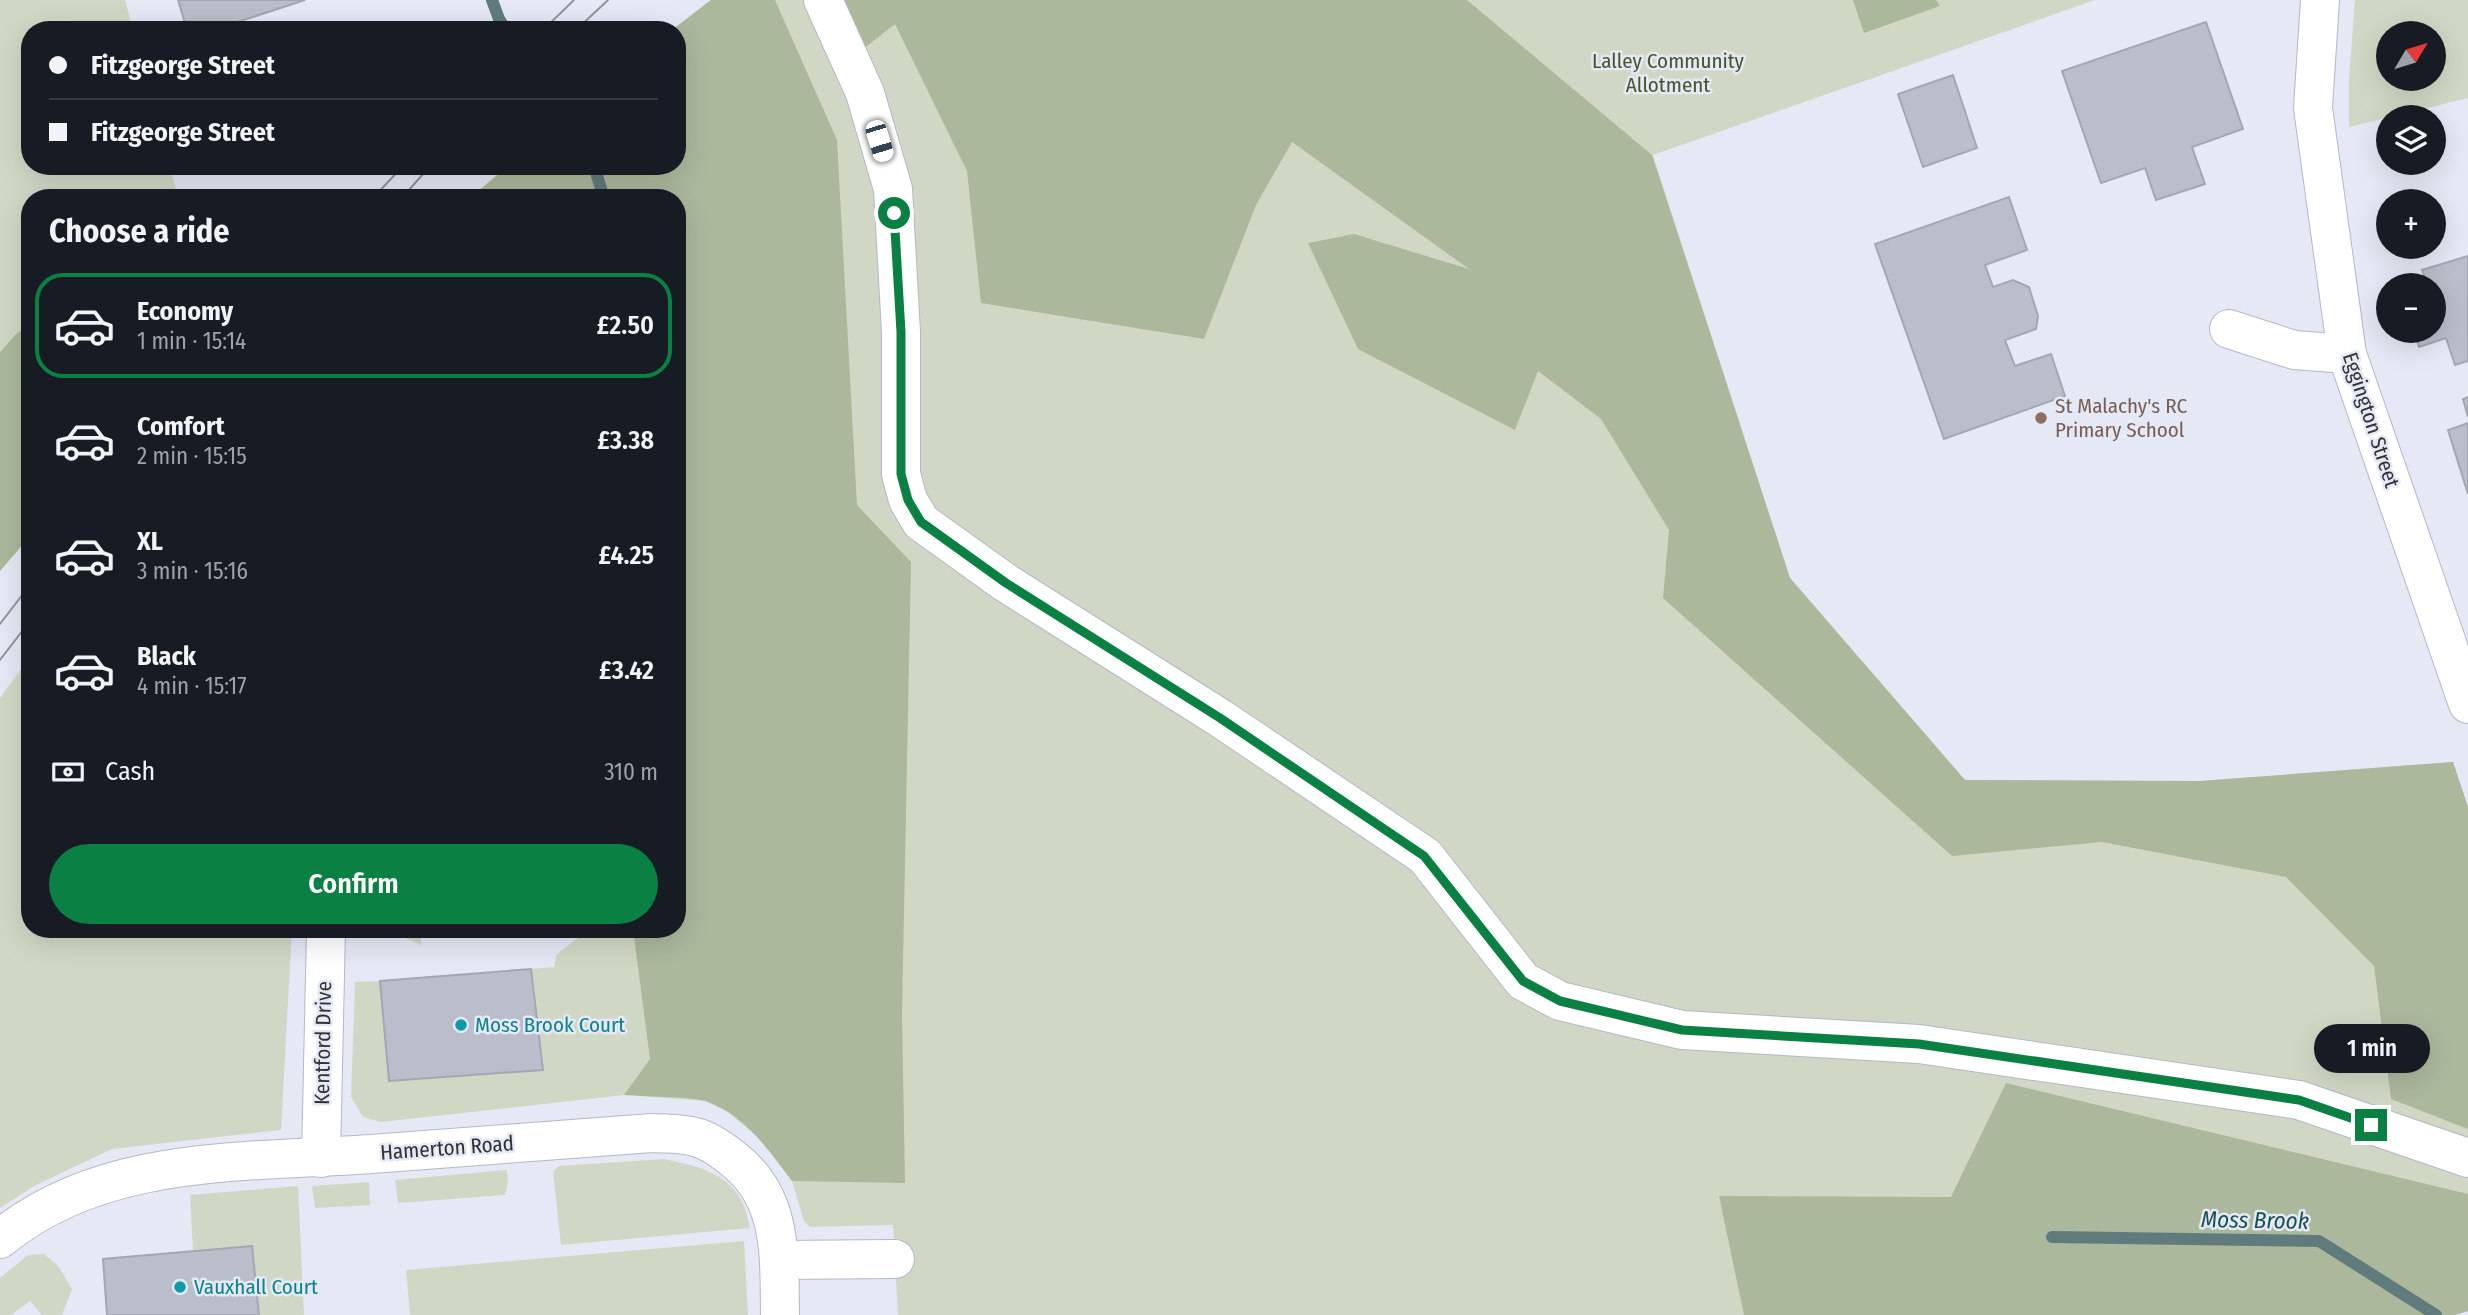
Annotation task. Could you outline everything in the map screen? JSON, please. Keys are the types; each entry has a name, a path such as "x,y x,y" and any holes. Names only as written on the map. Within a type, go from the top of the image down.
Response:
{"street":[{"path":"823,0 865,93 893,189 901,332 901,474 908,500 921,522 1006,583 1220,718 1424,856 1523,981 1560,1001 1682,1030 1919,1044 2299,1100 2468,1158"},
{"name":"Eggington Street","path":"2320,0 2314,108 2347,354 2468,704"},
{"path":"2229,329 2294,350 2347,354"},
{"name":"Kentford Drive","path":"321,1158 326,938"},
{"name":"Hamerton Road","path":"0,1239 59,1201 125,1177 230,1161 321,1158 653,1133 696,1137 723,1151 745,1168 761,1188 775,1222 780,1315"},
{"path":"779,1260 895,1259"}],"green space":[{"path":"0,0 125,0 131,21 21,21 21,175 172,175 176,189 21,189 21,546 0,571"},
{"name":"Lalley Community Allotment","path":"711,0 2095,0 1653,155 1790,578 1965,780 2200,781 2453,762 2468,807 2468,1311 2455,1315 898,1315 893,1225 810,1227 804,1221 792,1181 759,1138 726,1111 705,1101 624,1095 381,1122 363,1117 351,1097 355,982 380,981 389,1081 542,1070 531,969 554,967 556,955 578,938 686,938 686,189 481,189 497,175 686,175 686,21 684,21"},
{"path":"711,0 775,0 837,140 857,505 911,562 902,1015 905,1183 792,1181 754,1134 732,1114 719,1107 697,1099 624,1095 650,1059 634,938 686,938 686,189 481,189 497,175 686,175 686,21 684,21"},
{"path":"842,0 1467,0 1652,155 1790,578 1965,780 2200,781 2453,762 2468,807 2468,1129 2391,1099 2374,966 2286,877 2102,842 1952,856 1663,598 1669,530 1601,419 1538,371 1515,430 1358,349 1308,243 1354,234 1469,269 1292,142 1256,205 1204,339 981,303 967,171 895,24 862,50"},
{"path":"1853,0 1936,0 1940,6 1864,33"},
{"path":"2355,0 2468,0 2468,98 2439,105 2376,105 2376,120 2349,127 2349,78"},
{"path":"21,331 21,546 0,571 0,352"},
{"path":"21,669 21,938 292,938 281,1130 112,1149 34,1186 0,1208 0,698"},
{"path":"406,938 421,938 421,945"},
{"path":"2006,1083 2468,1194 2468,1311 2455,1315 1744,1315 1719,1196 1951,1197"},
{"path":"664,1159 709,1172 728,1183 743,1205 750,1228 561,1245 553,1172 559,1166"},
{"path":"507,1170 505,1195 398,1203 395,1180"},
{"path":"369,1182 370,1205 315,1208 312,1186"},
{"path":"298,1186 304,1315 259,1315 252,1246 193,1251 190,1195"},
{"path":"744,1241 748,1315 410,1315 406,1270"},
{"path":"44,1254 58,1266 72,1289 62,1315 42,1315 30,1301 11,1315 0,1315 0,1278 28,1255"}],"building":[{"path":"178,0 305,0 241,21 184,21"},
{"path":"2206,22 2243,129 2192,147 2205,184 2156,200 2145,168 2101,183 2062,71"},
{"path":"1953,75 1977,148 1923,167 1898,94"},
{"path":"2009,197 2027,250 1985,265 1993,287 2013,280 2029,287 2038,316 2036,329 2005,340 2015,366 2051,354 2065,396 1944,439 1875,244"},
{"path":"2468,256 2468,361 2455,365 2446,338 2446,273 2423,273 2422,270"},
{"path":"2468,397 2468,417 2463,399"},
{"path":"2468,423 2468,494 2448,430"},
{"name":"Moss Brook Court","path":"531,969 543,1070 389,1081 380,981"},
{"name":"Vauxhall Court","path":"252,1246 259,1315 107,1315 103,1259"}],"waterway":[{"name":"Moss Brook","path":"492,0 500,21"},
{"name":"Moss Brook","path":"597,175 601,189"},
{"name":"Moss Brook","path":"2052,1237 2319,1241 2436,1315"}],"tram line":[{"path":"552,21 574,0"},
{"path":"586,21 608,0"},
{"path":"381,189 395,175"},
{"path":"410,189 422,175"},
{"path":"0,624 21,597"},
{"path":"0,660 21,633"}],"place":[{"name":"St Malachy's RC Primary School","path":"2041,418"},
{"name":"Moss Brook Court","path":"461,1025"},
{"name":"Vauxhall Court","path":"180,1287"}],"route":[{"path":"894,213 901,332 901,474 908,500 921,522 1006,583 1220,718 1424,856 1523,981 1560,1001 1682,1030 1919,1044 2299,1100 2371,1125"}]}
